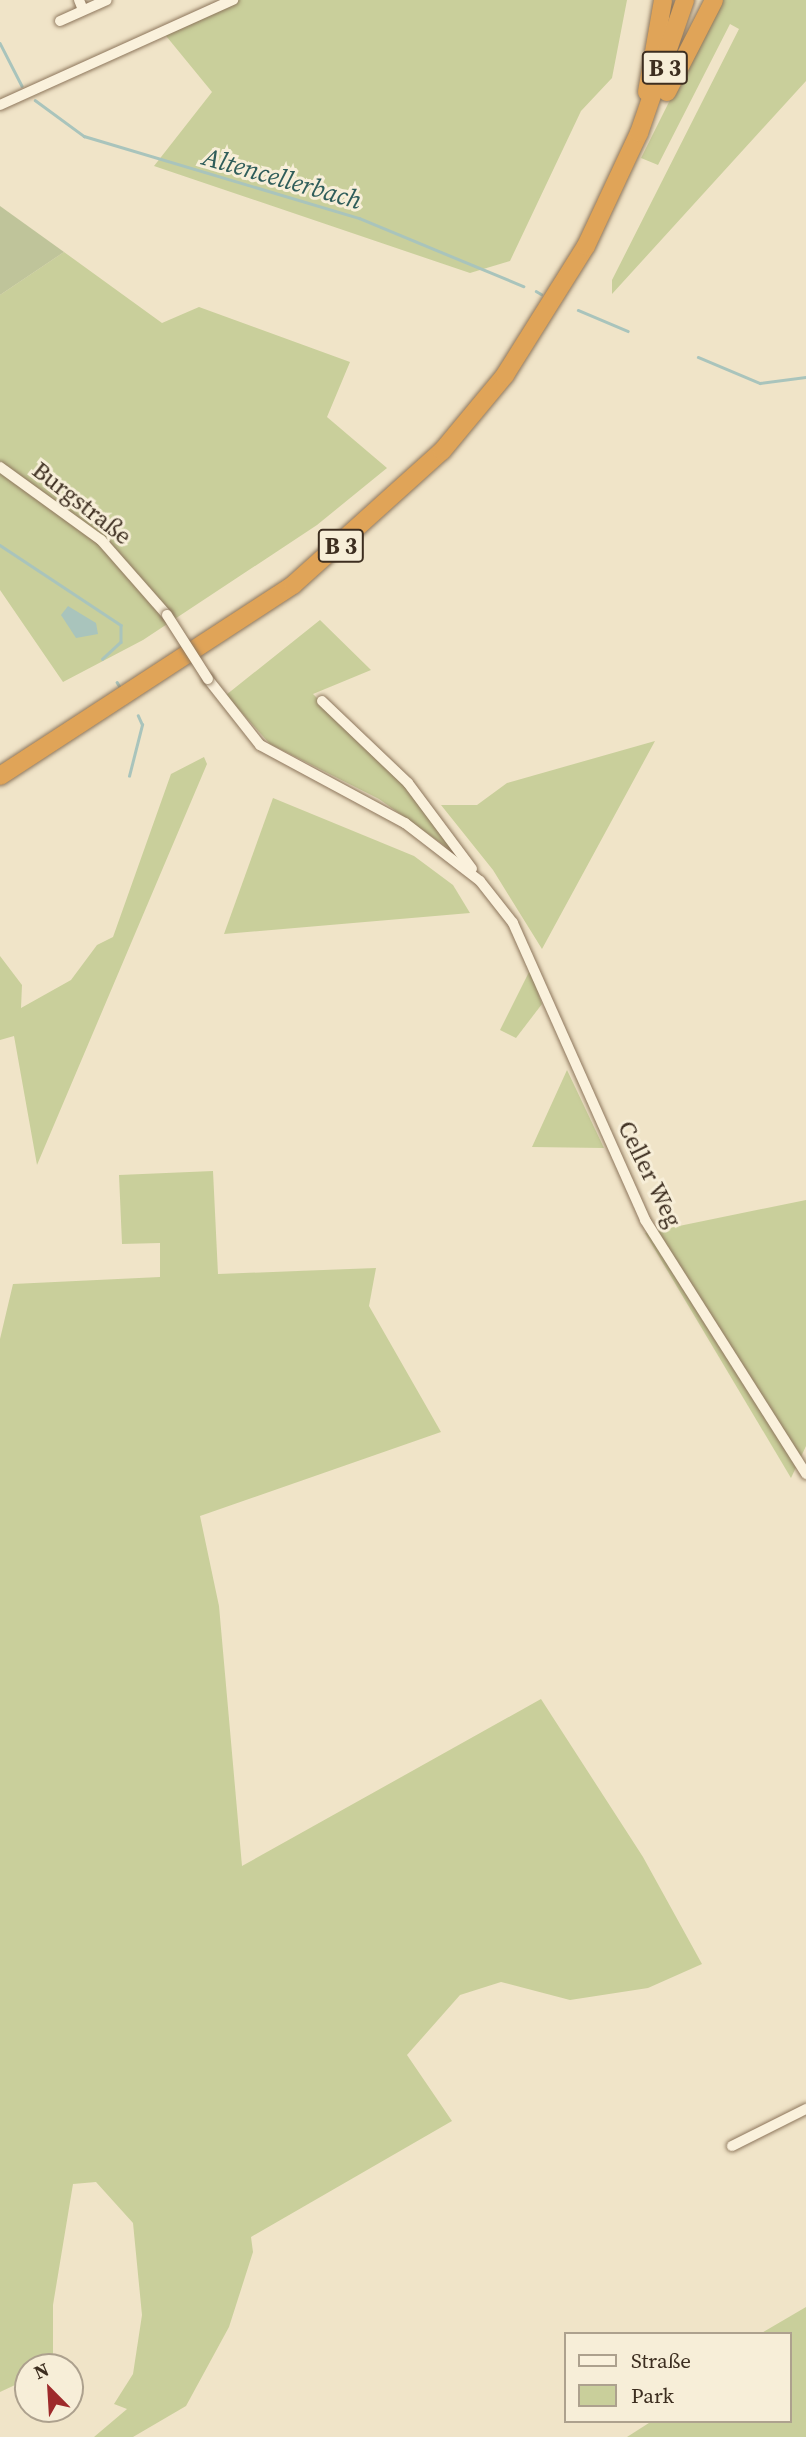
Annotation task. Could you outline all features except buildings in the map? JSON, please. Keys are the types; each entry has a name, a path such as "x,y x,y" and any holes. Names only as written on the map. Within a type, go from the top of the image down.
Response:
{"highway":[{"path":"639,133 663,0"},
{"name":"B 3","path":"0,776 254,614 402,491 505,375 567,279 621,176 639,133 685,0"},
{"path":"621,176 637,163 714,0"}],"street":[{"path":"79,0 83,10"},
{"path":"61,20 107,0"},
{"path":"0,105 233,0"},
{"name":"Burgstraße","path":"0,467 101,540 167,615 208,679"},
{"name":"Celler Weg","path":"208,679 243,730 275,757 379,807 480,881"},
{"name":"Celler Weg","path":"322,701 408,783 480,881 535,966 645,1220 806,1474"},
{"path":"732,2146 806,2109"}],"green space":[{"path":"230,0 627,0 612,78 581,111 510,261 470,273 154,166 212,92 162,31"},
{"path":"720,0 806,0 806,81 612,294 612,280 739,29 730,24 658,165 641,158"},
{"path":"0,206 64,252 0,295"},
{"path":"64,252 162,323 199,307 350,362 327,417 387,468 317,525 143,640 63,682 0,590 0,295"},
{"path":"320,620 371,670 313,694 405,786 462,858 379,799 270,744 226,695"},
{"path":"655,741 542,949 493,870 441,805 477,805 507,783"},
{"path":"204,757 207,764 37,1165 14,1036 0,1040 0,956 22,985 21,1008 71,980 97,945 113,937 171,774"},
{"path":"273,798 414,856 453,885 470,913 224,934"},
{"path":"530,970 542,1004 516,1038 500,1030"},
{"path":"567,1070 604,1148 532,1147"},
{"path":"213,1171 218,1274 376,1268 369,1306 441,1432 200,1516 219,1606 242,1866 541,1699 643,1857 702,1964 648,1988 570,2000 501,1982 460,1995 407,2055 452,2121 251,2237 253,2252 229,2327 186,2406 133,2437 94,2437 127,2409 114,2404 133,2374 142,2315 133,2223 96,2182 73,2184 53,2305 53,2353 14,2353 14,2386 0,2392 0,1339 13,1284 160,1277 160,1243 122,1244 119,1175"},
{"path":"806,1200 806,1446 791,1478 645,1233"},
{"path":"806,2307 806,2437 627,2437 649,2423 792,2423 792,2332 763,2332"}],"water":[{"path":"68,606 96,623 98,634 76,638 61,615"}],"waterway":[{"name":"Altencellerbach","path":"0,43 22,86"},
{"name":"Altencellerbach","path":"35,100 84,136 359,218 523,286"},
{"name":"Altencellerbach","path":"536,291 541,294"},
{"name":"Altencellerbach","path":"578,310 628,331"},
{"name":"Altencellerbach","path":"698,357 760,383 806,377"},
{"path":"0,545 121,625 121,642 103,659"},
{"path":"117,682 120,687"},
{"path":"129,776 142,725 138,716"}]}
